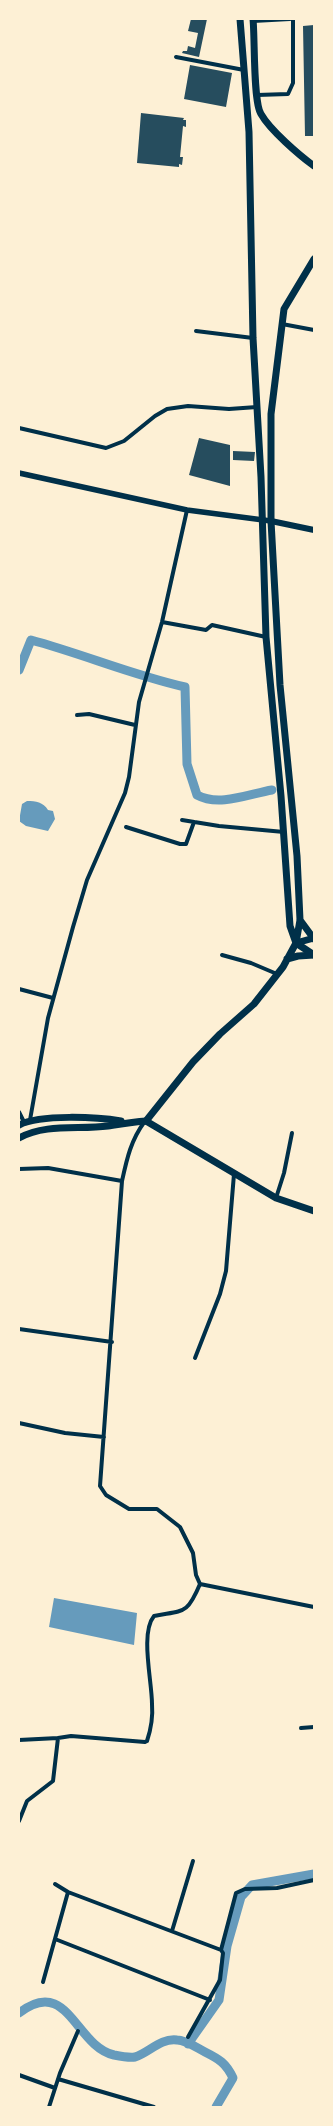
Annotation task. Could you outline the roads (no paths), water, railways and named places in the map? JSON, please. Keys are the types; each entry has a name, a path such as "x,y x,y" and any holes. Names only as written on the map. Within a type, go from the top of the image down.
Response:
{"main road":[{"path":"240,19 245,70 250,163 253,338 258,407 266,637 284,832 290,926 296,943 312,954"},
{"path":"253,20 257,95 260,114 290,146 313,166"},
{"path":"146,1121 193,1062 220,1034 254,1004 287,960 296,943 300,920 295,826 280,685 271,521 271,414 284,309 314,259"},
{"path":"271,521 314,530"},
{"path":"296,943 314,938 300,920"},
{"path":"287,960 298,956 312,954"},
{"path":"24,1122 108,1119 125,1122"},
{"path":"19,1138 46,1129 108,1126 125,1122 146,1121 276,1198 314,1211"}],"street":[{"path":"253,20 290,19"},
{"path":"257,95 288,94 291,90 293,83 293,19"},
{"path":"176,57 245,70"},
{"path":"281,324 314,330"},
{"path":"196,331 253,338"},
{"path":"19,428 106,448 124,441 155,416 167,409 188,406 229,409 258,407"},
{"path":"19,473 187,510 271,521"},
{"path":"24,1122 53,998 87,880 124,793 132,762 135,724 139,702 162,622 187,510"},
{"path":"162,622 206,630 212,625 266,637"},
{"path":"77,715 89,714 135,724"},
{"path":"182,820 219,826 284,832"},
{"path":"126,827 180,844 186,844 194,822"},
{"path":"222,955 251,963 277,974"},
{"path":"19,989 53,998"},
{"path":"19,1112 24,1122"},
{"path":"19,1740 71,1736 147,1741 152,1704 147,1639 150,1621 154,1616 185,1610 193,1600 200,1584 196,1575 193,1553 180,1527 157,1509 129,1509 102,1491 100,1486 112,1342 122,1181 129,1151 136,1134 146,1121"},
{"path":"276,1198 284,1173 292,1132"},
{"path":"19,1169 48,1168 122,1181"},
{"path":"195,1358 220,1294 226,1270 234,1174"},
{"path":"19,1329 112,1342"},
{"path":"19,1423 65,1433 104,1437"},
{"path":"200,1584 314,1607"},
{"path":"301,1728 314,1727"},
{"path":"19,1821 27,1801 53,1781 58,1738"},
{"path":"172,1931 193,1861"},
{"path":"188,2037 220,1980 223,1953 221,1950 236,1893 245,1889 277,1888 314,1880"},
{"path":"55,1884 68,1892 221,1950"},
{"path":"43,1982 68,1892"},
{"path":"55,1939 210,2000"},
{"path":"49,2107 58,2079 78,2031"},
{"path":"19,2076 55,2088"},
{"path":"58,2079 154,2107"}],"water":[{"path":"27,801 39,802 48,810 53,811 55,819 48,831 26,826 19,821 22,804"},
{"path":"54,1598 137,1613 134,1645 49,1627"}],"waterway":[{"path":"19,670 31,640 146,677 185,687 187,764 197,795 215,800 224,800 272,790"},
{"path":"188,2044 219,2000 227,1946 241,1897 252,1885 314,1874"},
{"path":"19,2013 36,2004 49,2002 60,2007 70,2016 101,2049 119,2056 135,2057 165,2041 180,2040 188,2043 222,2062 233,2078 216,2107"}]}
